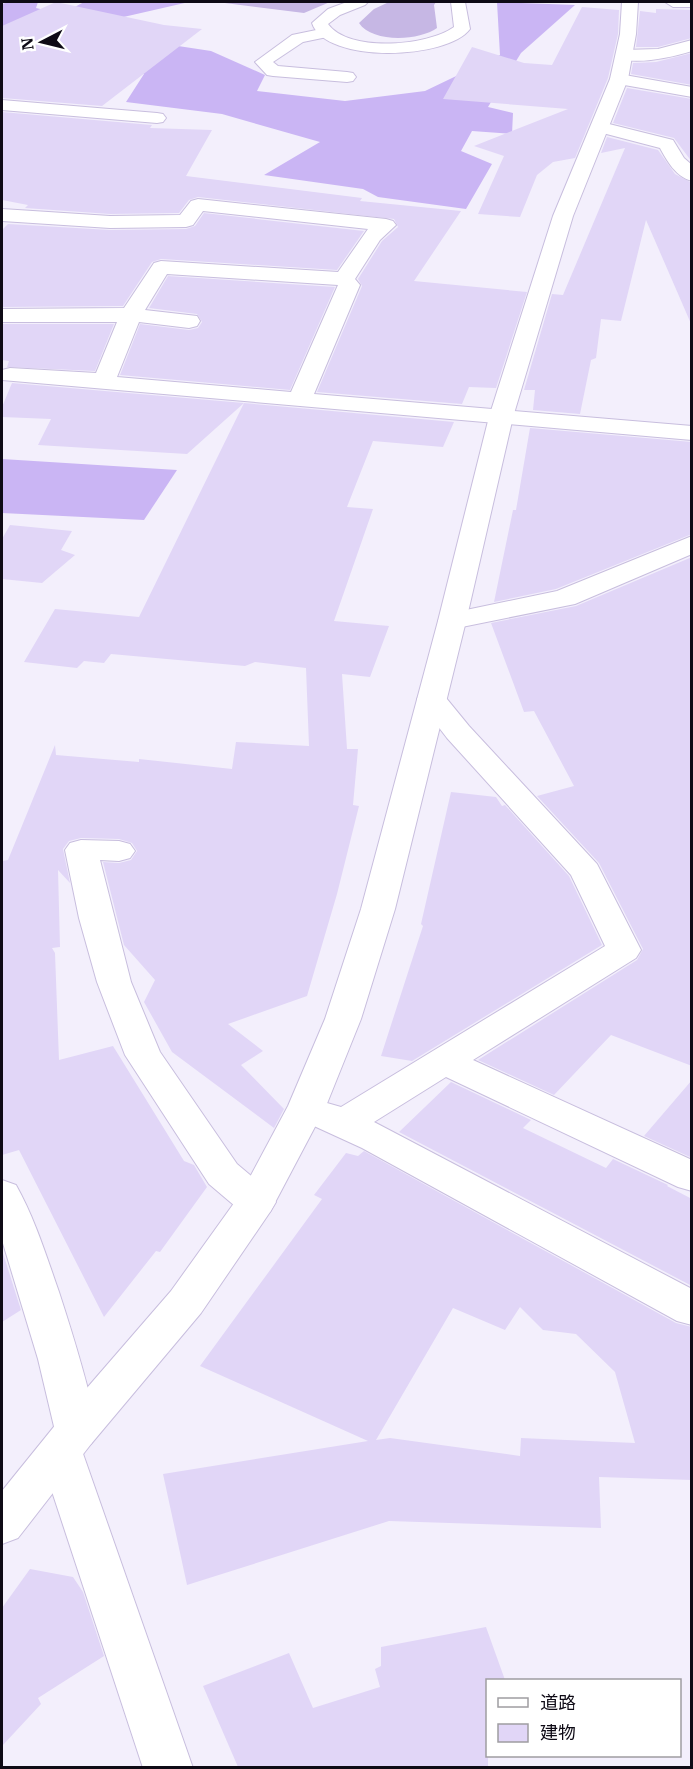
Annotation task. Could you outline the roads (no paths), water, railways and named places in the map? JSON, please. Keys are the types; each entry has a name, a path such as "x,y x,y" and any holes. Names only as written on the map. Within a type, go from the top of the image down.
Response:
{"street":[{"path":"360,2 322,20 320,26 326,33 338,40 369,46 398,47 430,44 452,37 461,31 463,25 458,2"},
{"path":"2,1524 68,1441 186,1302 256,1202 307,1106 343,1019 366,949 432,699 501,417 563,216 601,127 622,67 630,2"},
{"path":"673,2 692,2"},
{"path":"326,33 298,38 263,62 273,71 347,76"},
{"path":"622,67 644,57 669,53 692,45"},
{"path":"622,67 692,92"},
{"path":"2,105 157,118"},
{"path":"601,127 667,144 676,161 692,175"},
{"path":"2,215 110,222 186,221 198,205 386,225 372,236 344,279"},
{"path":"136,266 166,257 344,279 349,285 300,398"},
{"path":"104,380 131,315 166,257"},
{"path":"2,316 131,315 189,321"},
{"path":"10,375 104,380 113,384 300,398 692,433"},
{"path":"452,621 565,598 692,544"},
{"path":"343,1123 624,950 585,871 458,732 432,699"},
{"path":"118,851 81,850 96,918 111,971 139,1045 143,1055 223,1174 256,1202"},
{"path":"444,1061 692,1177"},
{"path":"307,1106 692,1309"},
{"path":"2,1195 14,1217 66,1381 68,1441 168,1767"}]}
